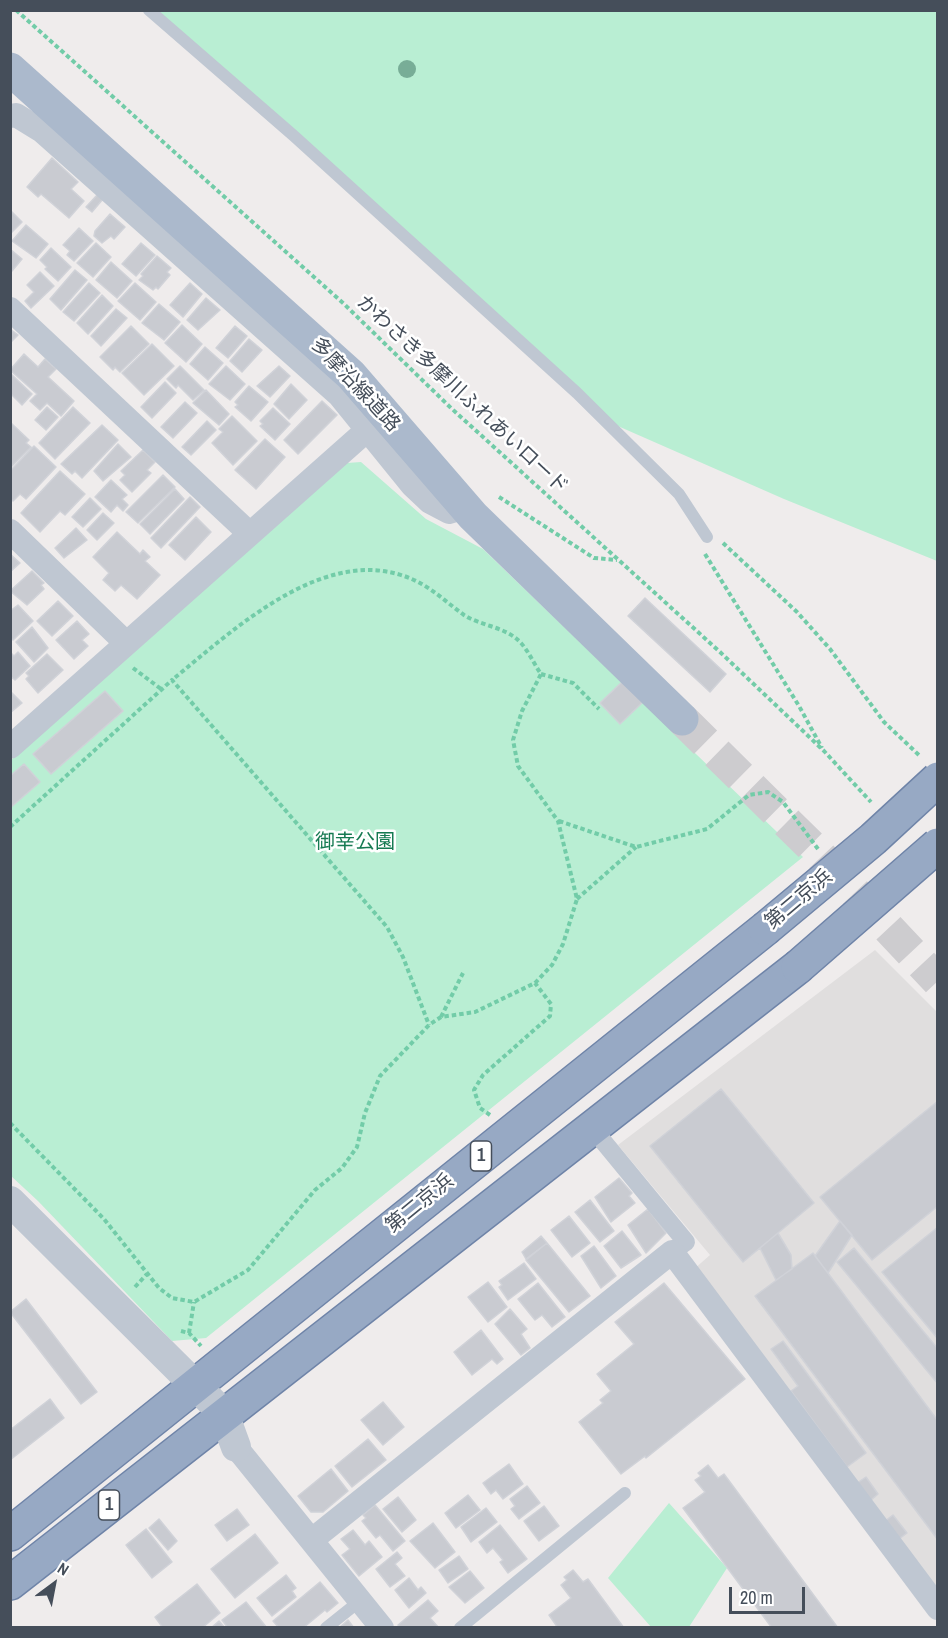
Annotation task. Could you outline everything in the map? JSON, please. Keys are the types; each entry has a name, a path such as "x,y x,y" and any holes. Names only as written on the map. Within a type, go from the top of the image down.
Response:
{"highway":[{"name":"第二京浜","path":"10,1534 765,929 873,839 930,769"},
{"name":"1","path":"10,1583 798,967 938,845"}],"main road":[{"name":"多摩沿線道路","path":"10,69 343,367 466,507 682,719"}],"street":[{"path":"10,116 16,115 28,120 51,138 339,395 366,431 412,485 430,502 449,512 466,507"},
{"path":"10,309 249,533"},
{"path":"10,747 366,431"},
{"path":"10,531 126,644"},
{"path":"313,1539 686,1242 593,1129"},
{"path":"10,1201 216,1420 382,1628"},
{"path":"10,1226 188,1390"},
{"path":"672,1252 938,1608"}],"lane":[{"path":"149,10 294,136 577,393 679,494 707,537"},
{"path":"460,1628 625,1493"},
{"path":"326,1628 361,1600"}],"path":[{"name":"かわさき多摩川ふれあいロード","path":"16,10 344,304 451,408 824,751 879,811"},
{"path":"498,496 594,558 618,560"},
{"path":"824,751 782,677 703,551 703,543 707,537 719,539 797,612 830,649 885,722 930,769"},
{"path":"10,827 172,680 238,626 310,581 352,570 390,573 420,583 474,621 502,630 520,642 541,674 573,683 599,709"},
{"path":"10,1123 104,1219 159,1288 172,1298 194,1302 248,1270 315,1190 342,1167 357,1147 365,1113 380,1076 429,1025 441,1017 475,1012 535,983 552,965 563,944 577,899 558,821 518,766 513,740 522,711 541,674"},
{"path":"172,680 387,927 403,957 429,1025"},
{"path":"577,899 636,847 679,838 706,829 749,795 761,792 775,795 783,802 825,859"},
{"path":"558,821 636,847"},
{"path":"441,1017 463,973"},
{"path":"494,1119 480,1108 474,1090 483,1075 550,1016 551,1004 535,983"},
{"path":"189,1333 194,1302"}],"shaded area":[{"path":"875,950 937,1012 937,1594 693,1270 710,1255 618,1145"}],"green space":[{"path":"146,11 937,11 937,561 784,499 595,416 381,218"},
{"name":"御幸公園","path":"361,462 426,519 483,549 803,857 206,1338 172,1341 38,1201 11,1176 10,761 332,473 347,463"},
{"path":"669,1503 727,1568 689,1627 651,1627 608,1578"}],"building":[{"path":"52,158 78,182 71,189 84,201 69,218 41,194 38,197 27,187"},
{"path":"98,194 103,199 92,212 86,207"},
{"path":"10,210 22,222 10,234"},
{"path":"110,214 125,227 114,239 111,236 102,243 94,236 95,231"},
{"path":"26,225 48,244 36,258 12,241"},
{"path":"79,228 93,241 74,261 67,255 70,251 63,245"},
{"path":"96,243 111,257 93,277 77,263"},
{"path":"141,243 155,255 136,276 122,264"},
{"path":"51,248 71,267 58,281 45,269 47,267 40,260"},
{"path":"10,249 22,259 12,271 10,270"},
{"path":"157,256 171,268 167,272 170,275 158,289 156,287 153,290 139,280 143,276 141,274"},
{"path":"111,262 132,281 117,298 96,280"},
{"path":"75,270 87,280 61,310 50,299"},
{"path":"40,272 54,286 31,308 25,301 34,292 27,285"},
{"path":"89,283 100,293 74,321 63,312"},
{"path":"135,283 156,302 140,320 118,301"},
{"path":"190,283 202,294 183,317 170,305"},
{"path":"102,295 113,306 88,334 77,323"},
{"path":"206,298 220,310 198,330 187,320"},
{"path":"159,304 180,322 164,340 142,323"},
{"path":"116,309 127,318 101,346 91,336"},
{"path":"182,325 202,344 186,362 165,343"},
{"path":"131,326 149,344 120,372 115,367 113,370 100,357"},
{"path":"235,326 247,336 228,358 216,348"},
{"path":"10,329 18,335 10,343"},
{"path":"249,339 262,350 242,372 230,361"},
{"path":"152,344 174,366 144,395 122,373"},
{"path":"205,347 223,363 208,380 190,364"},
{"path":"24,354 38,367 45,359 56,369 48,377 74,401 61,416 47,403 40,410 30,401 37,394 10,370"},
{"path":"180,366 204,390 193,400 178,385 176,388 167,379"},
{"path":"226,366 245,384 230,400 209,384"},
{"path":"279,366 290,376 270,397 257,386"},
{"path":"10,373 32,394 22,405 10,393"},
{"path":"165,382 176,393 152,418 141,407"},
{"path":"291,384 307,400 289,419 274,404"},
{"path":"249,386 268,402 251,421 235,407 238,405 235,402"},
{"path":"206,390 229,414 219,425 193,403"},
{"path":"322,401 337,415 298,454 284,440"},
{"path":"185,402 197,413 173,438 161,427"},
{"path":"47,407 58,417 46,430 35,420"},
{"path":"73,407 90,423 55,459 39,443"},
{"path":"273,408 290,424 275,440 260,426 263,424 260,421"},
{"path":"232,416 257,441 233,465 212,443 223,432 219,429"},
{"path":"207,421 216,430 191,455 182,447"},
{"path":"11,423 29,440 26,443 31,447 10,468"},
{"path":"102,425 118,440 82,478 75,471 72,474 61,464"},
{"path":"265,439 285,457 256,489 235,470"},
{"path":"118,444 131,457 103,481 94,471"},
{"path":"34,446 56,467 26,499 20,494 13,501 10,498 10,471"},
{"path":"143,450 155,462 147,470 151,473 132,492 120,480 125,475 121,471"},
{"path":"60,471 85,494 65,515 60,511 40,532 21,513"},
{"path":"163,475 175,487 138,523 126,512"},
{"path":"111,480 127,495 122,499 128,505 123,511 117,505 111,512 95,497"},
{"path":"175,489 184,499 150,534 140,524"},
{"path":"190,497 200,507 161,548 151,538"},
{"path":"90,498 101,509 83,527 72,517"},
{"path":"103,513 114,523 97,540 87,530"},
{"path":"196,517 211,532 185,560 169,545"},
{"path":"76,528 87,540 64,558 55,548"},
{"path":"117,532 140,554 143,550 150,557 145,561 160,575 137,599 121,585 115,591 103,580 109,573 93,557"},
{"path":"10,554 20,563 10,572"},
{"path":"32,571 44,583 41,585 44,589 27,605 10,591"},
{"path":"645,598 726,674 710,692 628,616"},
{"path":"58,601 73,616 52,636 37,621"},
{"path":"18,605 33,621 13,640 10,637 10,611"},
{"path":"77,621 89,634 82,640 88,646 74,659 56,640"},
{"path":"32,627 48,648 34,662 16,642"},
{"path":"10,652 14,656 18,652 30,666 15,680 10,676"},
{"path":"47,654 63,670 38,693 26,679 29,676 26,673"},
{"path":"623,681 644,701 620,724 600,703"},
{"path":"10,691 22,703 10,713"},
{"path":"105,691 123,711 51,774 33,754"},
{"path":"24,764 40,782 10,808 10,776"},
{"path":"721,1089 814,1203 743,1262 650,1146"},
{"path":"938,1101 938,1206 872,1260 820,1197"},
{"path":"619,1178 632,1193 629,1196 635,1203 611,1222 595,1197"},
{"path":"590,1200 614,1231 600,1242 575,1212"},
{"path":"648,1209 666,1233 646,1253 628,1225"},
{"path":"569,1216 590,1243 572,1257 551,1230"},
{"path":"840,1221 852,1235 828,1273 815,1256"},
{"path":"938,1227 938,1339 882,1272"},
{"path":"622,1231 641,1255 621,1268 604,1246"},
{"path":"778,1233 791,1255 792,1269 776,1280 760,1248"},
{"path":"541,1236 547,1243 526,1259 522,1252"},
{"path":"547,1243 590,1296 569,1312 526,1260"},
{"path":"594,1246 616,1276 601,1288 581,1256"},
{"path":"854,1248 938,1349 938,1384 837,1262"},
{"path":"813,1253 938,1421 938,1540 755,1296"},
{"path":"524,1263 536,1279 508,1300 499,1287 502,1285 499,1281"},
{"path":"488,1282 507,1307 488,1322 468,1297"},
{"path":"538,1283 565,1317 552,1327 542,1315 535,1320 518,1299"},
{"path":"664,1283 745,1379 646,1458 645,1456 621,1474 579,1422 603,1403 600,1400 611,1391 597,1374 634,1344 615,1322"},
{"path":"26,1299 97,1392 81,1404 10,1312"},
{"path":"510,1309 527,1329 521,1334 530,1348 521,1355 495,1324"},
{"path":"481,1330 503,1359 497,1364 492,1359 472,1375 454,1352"},
{"path":"783,1341 866,1453 847,1467 791,1391 798,1386 771,1349"},
{"path":"50,1399 64,1418 10,1460 10,1430"},
{"path":"383,1402 404,1427 383,1445 361,1420"},
{"path":"368,1439 386,1460 352,1487 335,1466"},
{"path":"509,1464 523,1484 503,1499 496,1490 491,1494 483,1483"},
{"path":"708,1465 718,1478 724,1474 838,1628 772,1628 683,1508 705,1492 695,1480 701,1476 698,1473"},
{"path":"331,1469 348,1491 323,1512 311,1512 298,1496"},
{"path":"866,1477 878,1494 870,1501 857,1483"},
{"path":"527,1486 540,1503 519,1519 511,1509 515,1506 510,1499"},
{"path":"468,1495 480,1510 456,1528 445,1513"},
{"path":"398,1497 416,1520 402,1532 383,1509"},
{"path":"375,1505 405,1541 393,1551 380,1535 376,1538 362,1521 366,1518 363,1515"},
{"path":"544,1506 559,1526 539,1541 524,1521"},
{"path":"486,1508 497,1522 471,1542 461,1527"},
{"path":"237,1509 249,1525 227,1541 215,1525"},
{"path":"893,1515 907,1533 899,1539 885,1521"},
{"path":"159,1519 177,1541 168,1550 149,1528"},
{"path":"433,1523 455,1552 435,1568 410,1541"},
{"path":"500,1525 527,1559 508,1573 500,1562 503,1560 493,1548 487,1553 479,1542"},
{"path":"146,1529 172,1562 152,1578 126,1545"},
{"path":"353,1530 365,1545 369,1541 382,1557 359,1576 342,1555 350,1549 341,1539"},
{"path":"255,1534 278,1563 235,1598 211,1569"},
{"path":"397,1552 402,1558 395,1564 405,1576 390,1587 376,1569"},
{"path":"459,1556 468,1569 448,1583 439,1570"},
{"path":"573,1570 583,1582 588,1579 624,1628 558,1628 549,1615 571,1598 561,1585 567,1580 564,1577"},
{"path":"470,1571 484,1588 465,1603 449,1587"},
{"path":"286,1575 296,1588 292,1591 296,1597 272,1616 257,1598"},
{"path":"409,1578 418,1590 421,1587 426,1593 409,1608 395,1590"},
{"path":"320,1582 338,1603 327,1612 325,1610 303,1628 279,1628 273,1621"},
{"path":"197,1584 220,1613 202,1628 163,1628 155,1617"},
{"path":"428,1600 438,1611 430,1618 439,1628 400,1628 398,1625"},
{"path":"246,1602 267,1628 228,1628 222,1620"},
{"path":"348,1620 354,1628 339,1628"},
{"path":"219,1621 225,1628 211,1628"}],"tunnel":[{"path":"682,719 812,847 938,981"}]}
